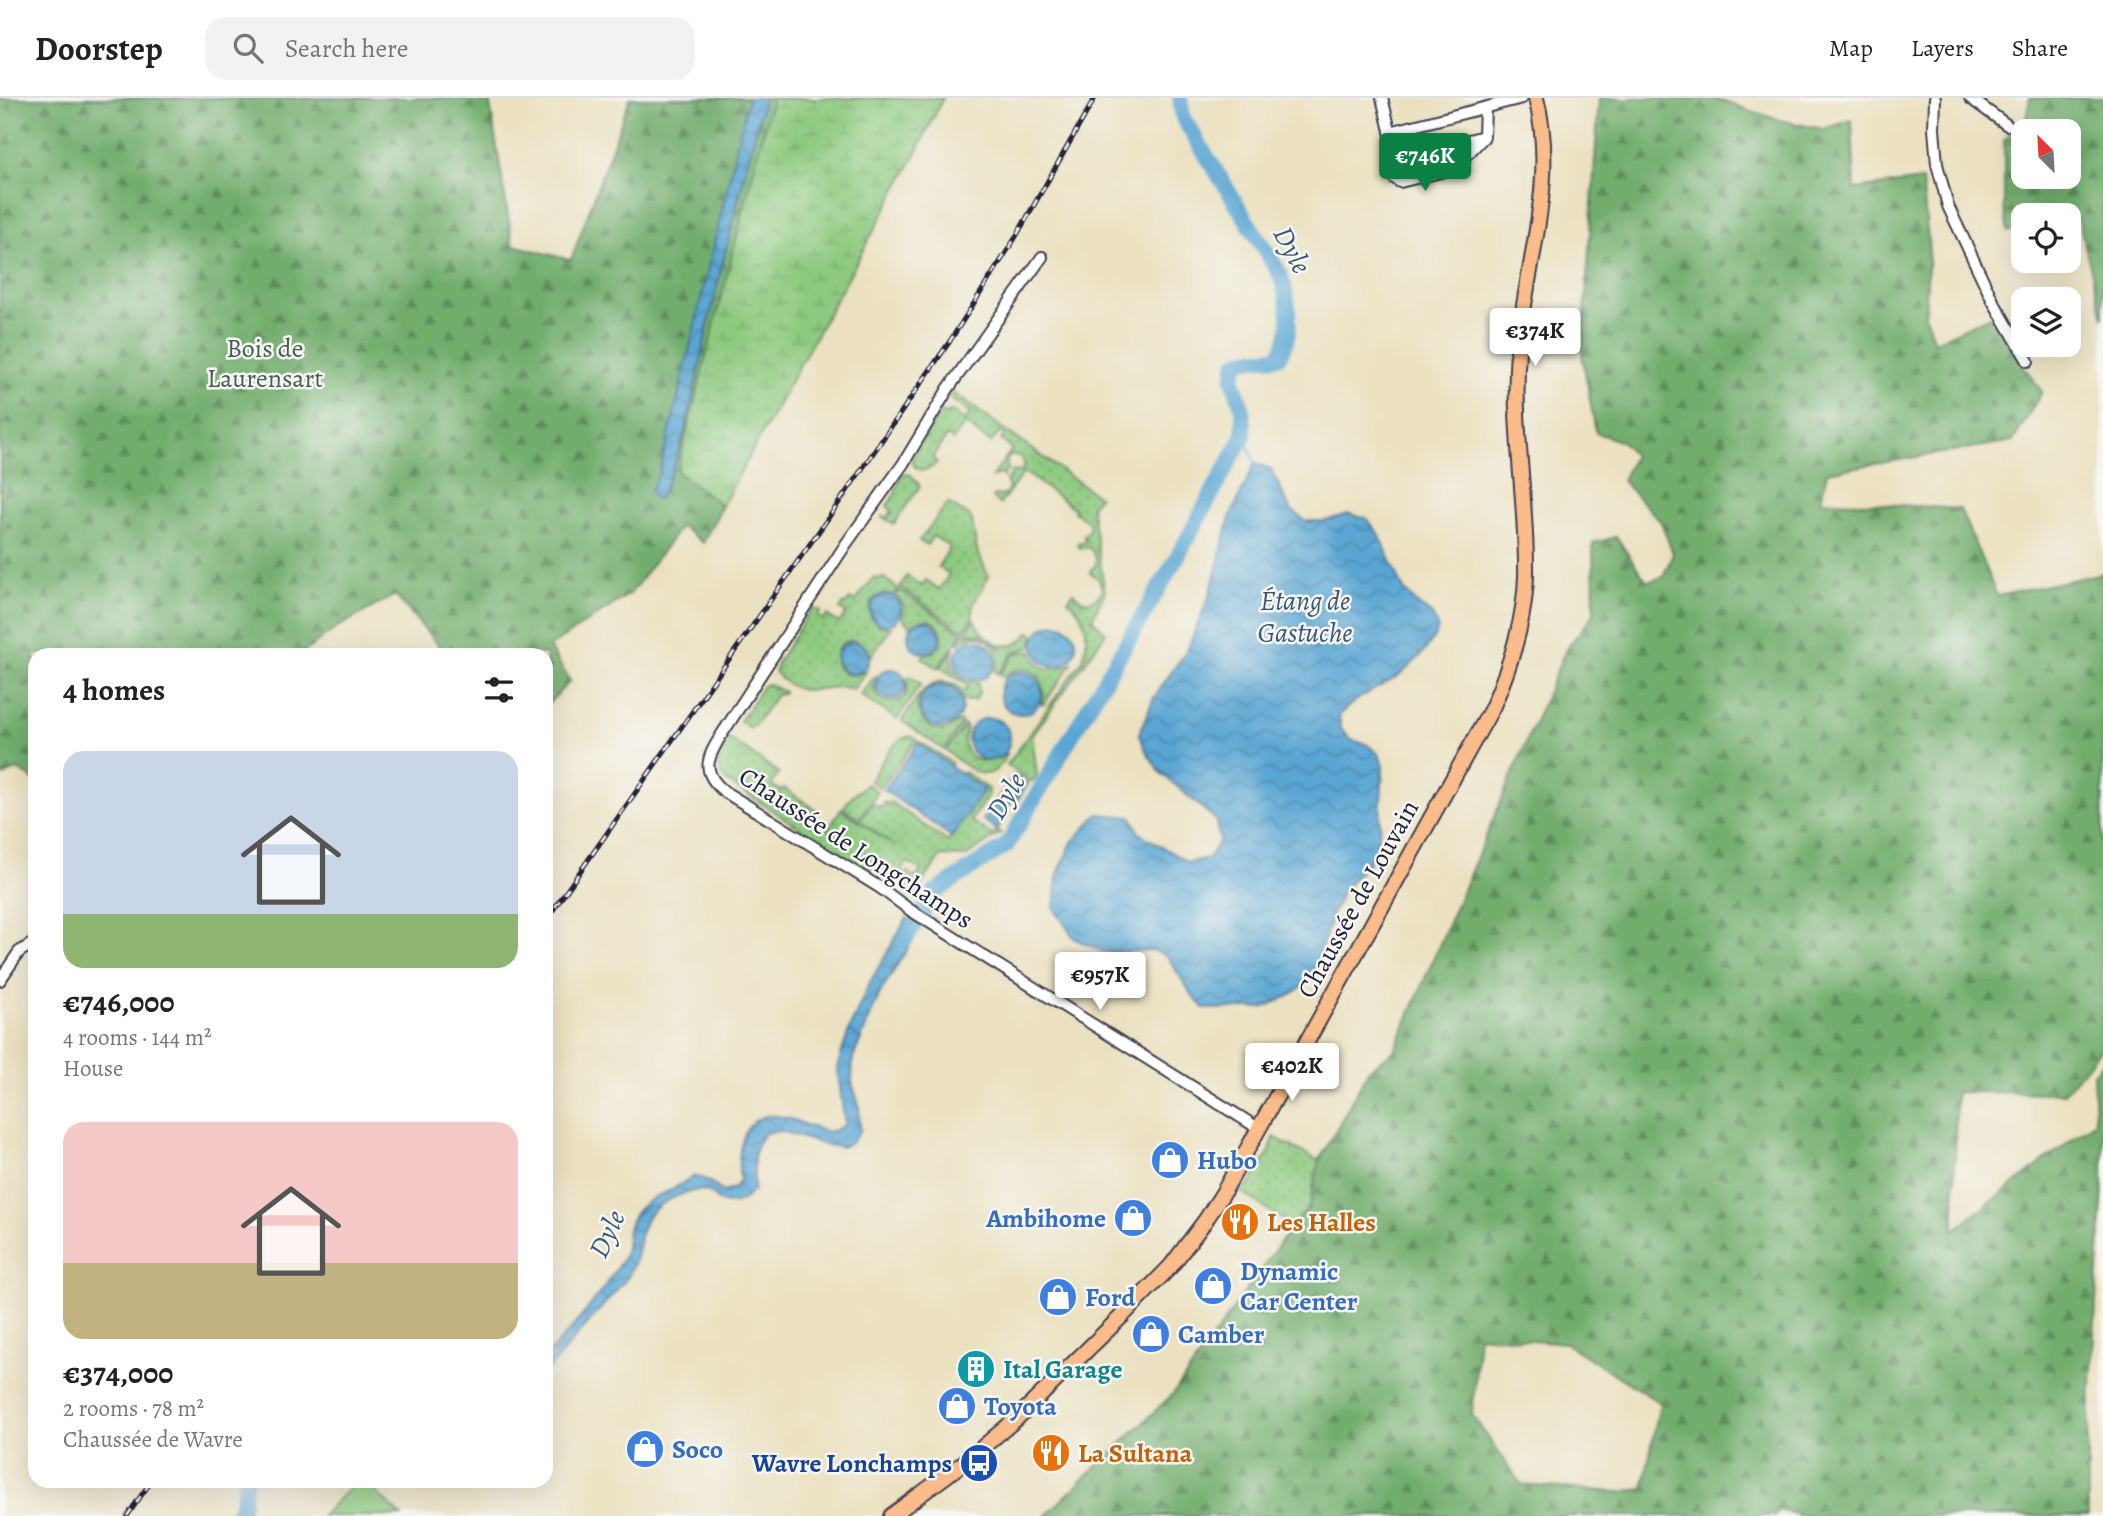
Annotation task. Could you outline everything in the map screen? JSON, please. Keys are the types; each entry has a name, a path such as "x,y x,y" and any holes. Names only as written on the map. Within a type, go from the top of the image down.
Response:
{"main road":[{"name":"Chaussée de Louvain","path":"891,1516 971,1458 1016,1419 1157,1282 1205,1220 1223,1193 1503,684 1515,645 1526,577 1517,383 1521,324 1542,194 1544,143 1536,98"}],"street":[{"path":"1382,98 1397,159"},
{"path":"1390,132 1522,98"},
{"path":"1935,98 1937,164 1948,206 1993,301 2028,361"},
{"path":"1970,98 2007,125"},
{"path":"1484,136 1397,159 1392,167 1394,178 1400,182 1453,169 1484,136 1485,108"},
{"name":"Chaussée de Longchamps","path":"1042,257 948,389 903,464 846,544 722,734 709,756 708,767 717,785 725,792 1258,1128"},
{"path":"0,979 19,952 28,946"}],"green space":[{"name":"Bois de Laurensart","path":"0,98 489,98 513,245 571,260 630,98 774,98 677,470 722,506 703,543 681,526 631,593 550,648 441,648 395,595 338,627 309,648 28,648 28,776 18,769 4,776 0,772"},
{"path":"772,98 943,98 916,154 722,506 677,471"},
{"path":"1599,98 1713,98 1779,120 1823,129 1852,120 1855,189 1922,180 1929,251 1925,315 1934,342 1993,315 2011,345 2011,357 2018,357 2042,392 2013,441 1827,472 1821,500 1960,509 1997,596 2103,573 2102,1048 2064,1093 1956,1092 1954,1230 2095,1122 2093,1073 2103,1063 2103,1184 2088,1438 2088,1516 1803,1516 1779,1510 1774,1516 1045,1516 1173,1394 1292,1226 1309,1208 1319,1161 1369,1069 1394,1051 1566,649 1594,614 1593,543 1616,537 1647,582 1663,577 1673,554 1661,522 1622,480 1634,456 1623,442 1596,433 1582,355","holes":["1479,1335 1565,1343 1660,1403 1643,1489 1617,1492 1522,1485 1472,1415"]},
{"path":"2030,98 2103,98 2103,318 2081,230 2081,203 2011,203 2011,231 2008,232 2004,208 2004,140 2011,133 2011,189 2081,189 2081,119 2026,119"},
{"path":"952,392 1099,497 1091,506 1105,592 1092,619 1106,633 1032,736 1037,774 1033,781 1007,765 1083,659 1085,626 1079,612 1068,600 1074,592 1081,600 1093,600 1102,589 1098,578 1090,573 1096,565 1096,558 1090,548 1079,548 1077,545 1086,539 1083,536 1089,530 1090,523 1024,472 1000,504 992,498 1007,493 1009,487 1006,480 1011,472 1021,471 1025,465 1021,456 1011,455 1007,462 1009,470 1004,473 1004,477 1000,474 992,477 1012,449 1001,440 1005,435 1000,432 991,443 965,424 953,440 947,436 932,458 937,462 934,465 927,470 917,468 911,461 940,412 947,414 951,411 965,421 970,413 952,400"},
{"path":"902,473 911,475 920,486 894,524 881,516 887,518 892,511 887,506"},
{"path":"948,503 972,520 976,547 988,576 973,606 973,618 963,631 900,587 907,576 922,586 926,580 939,589 948,576 949,574 938,567 950,547 933,536 927,545 919,541"},
{"path":"874,577 884,578 898,589 894,595 876,597 869,608 874,621 891,628 871,656 861,643 854,641 843,643 838,648 836,664 842,672 854,675 867,671 853,689 833,687 804,690 785,682 775,672 777,663 812,608 821,611 818,616 824,620 827,615 839,623 846,613 840,609 844,603 850,599 855,602"},
{"path":"900,590 962,633 938,668 922,658 941,645 940,630 929,620 921,620 911,626 902,618 904,606 896,595"},
{"path":"974,620 985,635 999,644 1015,644 1029,632 1034,634 1031,647 1014,652 998,674 995,671 997,653 988,641 982,637 974,637 957,644 964,633 982,635 1004,650 983,634 966,632"},
{"path":"954,648 952,661 956,673 965,680 978,683 979,693 974,700 964,701 958,690 941,683 924,690 934,683 942,681 965,691 968,686 940,667"},
{"path":"1031,651 1039,664 1049,669 1073,662 1043,705 1043,686 1034,673 1020,669 1003,677 1000,674 1015,653"},
{"name":"Bois de Laurensart","path":"553,653 570,681 553,699"},
{"path":"875,676 876,695 889,702 904,697 910,676 921,684 897,719 860,695"},
{"path":"768,684 784,692 776,695 750,728 740,721 763,686"},
{"path":"924,690 919,697 918,707 928,726 945,730 960,721 962,724 944,750 902,721 916,700"},
{"path":"965,725 965,747 974,758 990,761 1008,753 993,772 981,774 946,751"},
{"path":"911,736 952,763 950,766 918,743 914,743 881,788 870,781 892,747"},
{"path":"729,738 779,773 771,785 782,791 784,788 816,810 811,817 828,829 841,809 896,847 860,821 873,803 881,808 885,802 889,805 891,802 948,842 983,790 962,775 964,772 989,789 989,794 971,821 992,835 1001,833 965,857 941,856 916,892 901,881 907,872 916,878 921,870 907,862 898,879 875,863 868,872 725,780 719,769 719,758"},
{"path":"867,784 878,792 859,819 843,808 852,796"},
{"path":"1274,1137 1319,1161 1309,1208 1292,1226 1237,1189 1232,1192 1236,1184 1241,1183 1248,1187 1270,1151"},
{"path":"349,1488 371,1488 401,1516 322,1516"}],"water":[{"path":"748,98 764,98 727,243 688,418 675,462 658,499 654,498 650,491 659,474 677,402"},
{"name":"Étang de Gastuche","path":"1255,463 1271,469 1290,509 1306,521 1324,521 1349,514 1366,518 1379,534 1404,590 1418,605 1432,614 1438,629 1426,649 1407,669 1359,698 1339,715 1341,729 1351,740 1366,744 1379,754 1383,766 1379,837 1368,864 1345,888 1333,912 1312,979 1289,996 1263,1008 1205,1009 1194,998 1167,956 1153,950 1106,953 1075,939 1054,909 1057,876 1072,842 1098,814 1132,817 1139,833 1188,862 1208,858 1220,840 1215,819 1160,772 1139,734 1153,699 1188,648 1210,594 1230,517"},
{"path":"886,595 897,599 901,610 897,621 886,625 875,621 871,610 875,599"},
{"path":"924,621 935,626 940,637 935,648 924,653 913,648 908,637 913,626"},
{"path":"1055,624 1070,630 1076,645 1070,660 1055,666 1040,660 1034,645 1040,630"},
{"path":"975,640 989,646 995,660 989,674 975,680 961,674 955,660 961,646"},
{"path":"853,642 864,647 869,658 864,669 853,674 842,669 837,658 842,647"},
{"path":"891,669 901,674 906,684 901,694 891,699 881,694 876,684 881,674"},
{"path":"1021,672 1036,678 1042,693 1036,708 1021,714 1006,708 1000,693 1006,678"},
{"path":"941,685 956,691 962,706 956,721 941,727 926,721 920,706 926,691"},
{"path":"989,718 1004,724 1010,739 1004,754 989,760 974,754 968,739 974,724"},
{"path":"918,743 984,790 952,837 884,790"},
{"path":"1014,775 1028,784 1017,800 1014,798 1005,812 1008,814 997,830 983,820"},
{"path":"907,918 921,927 880,993 853,1058 852,1083 859,1105 860,1131 851,1143 841,1147 825,1145 780,1131 765,1133 755,1153 754,1190 744,1199 726,1204 702,1190 677,1196 660,1205 649,1215 643,1226 635,1262 628,1277 553,1364 553,1349 587,1310 622,1260 630,1223 647,1202 694,1177 702,1178 725,1192 734,1188 740,1181 741,1145 750,1125 758,1119 769,1116 783,1117 828,1131 836,1130 845,1124 837,1067 849,1030 869,984"}],"waterway":[{"name":"Dyle","path":"905,940 935,892 1007,845 1174,563 1244,435 1243,410 1233,380 1236,363 1247,359 1278,357 1287,338 1288,306 1280,274 1183,118 1180,98"},
{"path":"1244,435 1255,463"},
{"path":"236,1516 242,1505 245,1488"}],"railway":[{"path":"553,910 950,341 1014,240 1095,98"},
{"path":"127,1516 146,1488"}],"place":[{"name":"Hubo","path":"1170,1160"},
{"name":"Ambihome","path":"1133,1218"},
{"name":"Les Halles","path":"1240,1222"},
{"name":"Dynamic Car Center","path":"1213,1286"},
{"name":"Ford","path":"1058,1297"},
{"name":"Camber","path":"1151,1334"},
{"name":"Ital Garage","path":"976,1369"},
{"name":"Toyota","path":"957,1406"},
{"name":"Soco","path":"645,1449"},
{"name":"La Sultana","path":"1051,1453"},
{"name":"Wavre Lonchamps","path":"979,1463"}]}
